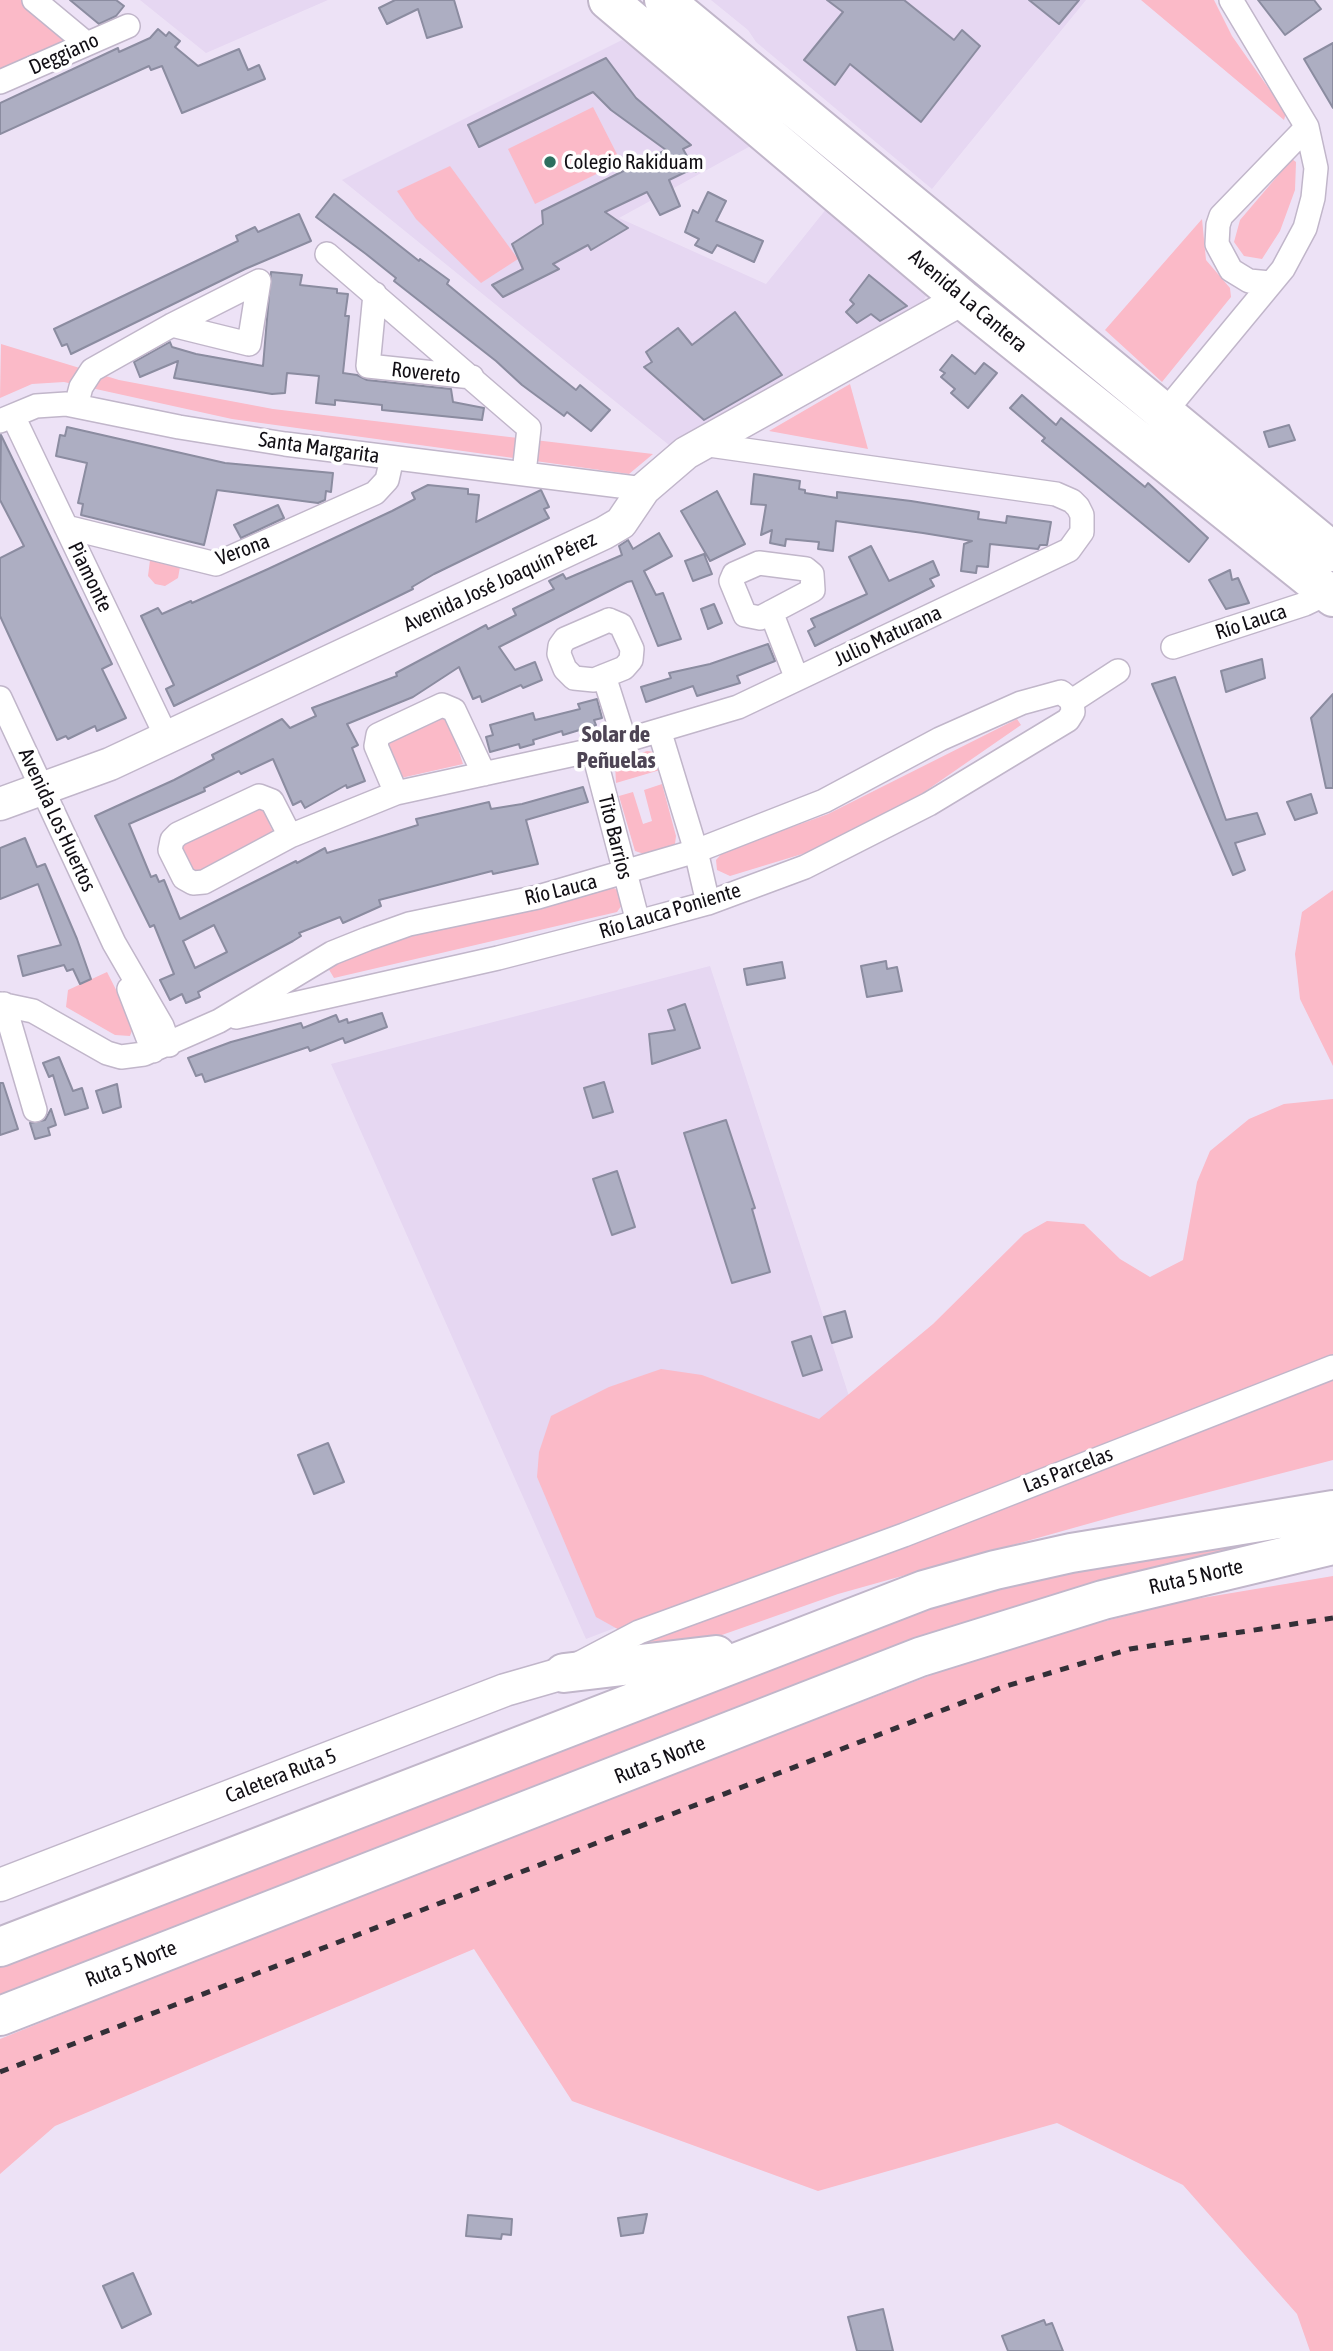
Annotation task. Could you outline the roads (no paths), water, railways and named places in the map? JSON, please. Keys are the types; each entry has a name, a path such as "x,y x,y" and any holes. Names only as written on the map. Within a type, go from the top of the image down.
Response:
{"highway":[{"name":"Avenida La Cantera","path":"608,0 962,299 1330,595"},
{"name":"Avenida La Cantera","path":"664,0 1333,552"},
{"path":"962,299 985,290 998,293 1066,333"},
{"path":"1070,1553 1333,1486"},
{"name":"Ruta 5 Norte","path":"0,1947 811,1633 962,1578 1070,1553 1333,1510"},
{"name":"Ruta 5 Norte","path":"0,2016 920,1657 1046,1616 1164,1584 1333,1545"},
{"path":"1164,1584 1333,1558"},
{"path":"564,1673 702,1657 811,1633"}],"main road":[{"name":"Avenida José Joaquín Pérez","path":"0,804 44,790 167,737 604,533 629,514 644,489 670,464 962,299"},
{"name":"Caletera Ruta 5","path":"0,1885 505,1690 564,1673"}],"street":[{"path":"34,0 87,44"},
{"path":"1164,413 1283,269 1295,249 1313,198 1316,168 1307,127 1231,0"},
{"name":"Deggiano","path":"0,82 128,26"},
{"path":"1270,283 1249,281 1231,270 1220,253 1218,225 1221,216 1307,127"},
{"name":"Rovereto","path":"327,254 529,428 524,473"},
{"name":"Rovereto","path":"375,294 368,366 472,377"},
{"path":"76,406 81,387 93,370 172,325"},
{"name":"Santa Margarita","path":"6,419 46,404 76,406 179,427 392,458 644,489"},
{"name":"Piamonte","path":"6,419 66,527 167,737"},
{"name":"Julio Maturana","path":"290,835 272,801 259,796 177,834 172,840 170,850 184,878 199,884 290,835 396,793 593,751 660,733 761,698 1069,550 1080,539 1082,515 1073,500 1056,494 702,444"},
{"name":"Verona","path":"66,527 216,564 375,493 387,480 392,458"},
{"name":"Río Lauca","path":"1173,647 1330,595"},
{"path":"771,612 797,679"},
{"path":"1072,701 1118,671"},
{"path":"604,676 625,742"},
{"name":"Río Lauca","path":"2,1004 33,1011 107,1053 133,1056 161,1048 219,1021 332,953 367,939 409,924 538,897 696,850 824,801 940,739 1021,703 1061,692 1072,701"},
{"name":"Avenida Los Huertos","path":"0,698 161,1048"},
{"name":"Río Lauca Poniente","path":"219,1021 498,958 638,922 708,903 805,867 929,804 1068,720 1073,712 1072,701"},
{"path":"396,793 376,746 378,735 442,705 454,709 484,774"},
{"path":"660,733 696,850 708,903"},
{"name":"Tito Barrios","path":"593,751 638,922"},
{"path":"2,1004 35,1110"},
{"name":"Las Parcelas","path":"564,1673 639,1632 1333,1367"}],"railway":[{"path":"0,2072 1003,1687 1130,1649 1333,1618"}],"place":[{"name":"Colegio Rakiduam","path":"550,162"}],"district":[{"name":"Solar de Peñuelas","path":"616,748"}]}
